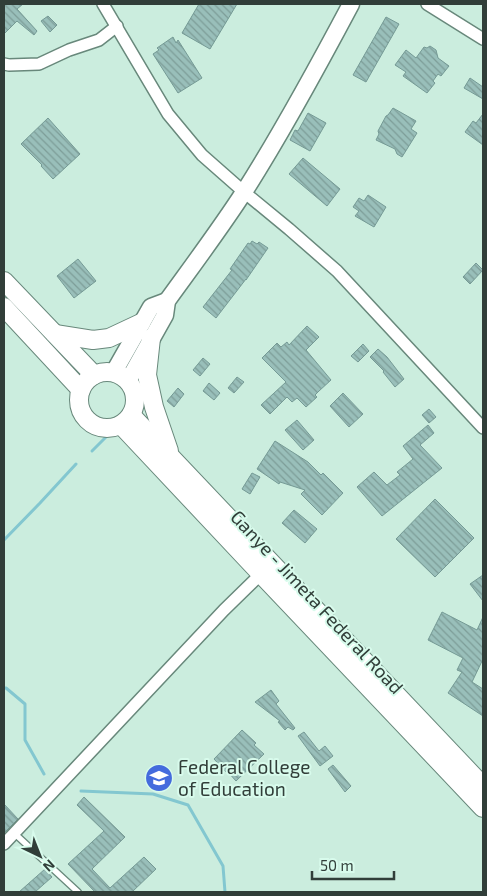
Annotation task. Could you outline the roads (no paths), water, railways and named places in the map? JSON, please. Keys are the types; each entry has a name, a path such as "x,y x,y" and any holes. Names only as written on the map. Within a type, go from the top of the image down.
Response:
{"main road":[{"path":"121,377 151,338 165,315 168,301 244,192 301,98 351,4"},
{"path":"4,281 94,375"},
{"path":"121,377 141,323 151,307 168,301"},
{"path":"4,307 81,390"},
{"path":"55,334 93,340 109,338 141,323"},
{"path":"151,338 147,375 154,407 171,457"},
{"path":"100,372 121,377 134,390 135,403 126,420 108,428 101,428 89,421 81,410 79,397 81,390 84,384 94,375 100,372"},
{"name":"Ganye - Jimeta Federal Road","path":"126,420 171,457 267,569 483,786"},
{"name":"Ganye - Jimeta Federal Road","path":"126,420 267,569 483,808"}],"street":[{"path":"103,4 168,114 202,155 337,271 483,428"},
{"path":"427,4 483,39"},
{"path":"4,64 39,64 69,50 100,40 117,26"},
{"path":"4,844 224,610 267,569"}],"lane":[{"path":"14,833 78,892"}],"waterway":[{"path":"92,451 108,435"},
{"path":"4,540 76,464"},
{"path":"4,688 25,704 25,740 44,774"},
{"path":"81,791 153,794 188,805 223,866 225,892"}],"place":[{"name":"Federal College of Education","path":"159,778"}]}
